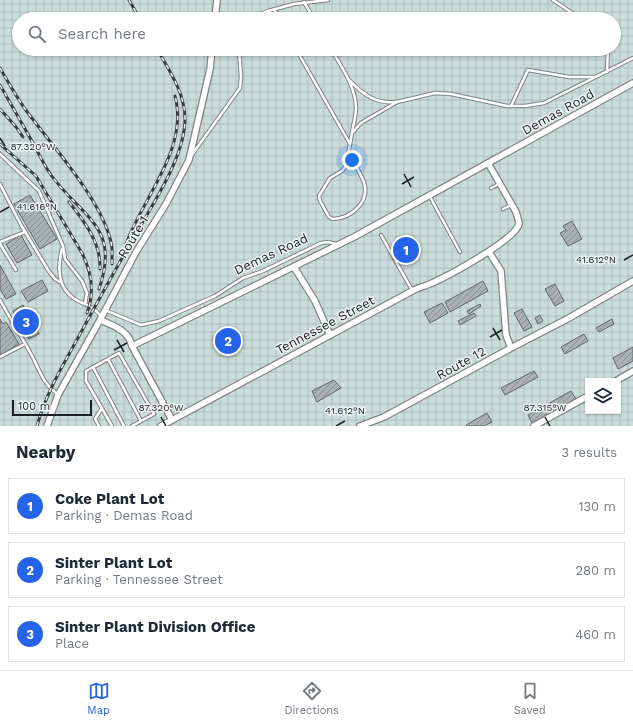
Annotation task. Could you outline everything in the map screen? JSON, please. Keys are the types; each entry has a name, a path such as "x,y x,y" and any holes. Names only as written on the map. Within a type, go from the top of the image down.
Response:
{"street":[{"path":"216,12 217,0"},
{"name":"Route 1","path":"47,426 58,395 136,252 166,204 189,160 210,69 211,56"},
{"name":"Demas Road","path":"338,245 633,83"},
{"path":"488,163 512,204"},
{"name":"Tennessee Street","path":"161,426 412,291 433,283 489,252 513,233 519,225 516,212 512,204"},
{"path":"132,346 338,245"},
{"path":"489,252 501,271 506,335 510,348"},
{"path":"294,267 315,301 330,335"},
{"name":"Route 12","path":"360,426 384,417 510,348 569,318 633,281"},
{"path":"101,318 118,328 130,340 172,420"},
{"path":"621,378 633,371"},
{"path":"534,426 585,398"}],"lane":[{"path":"266,12 304,2 328,0"},
{"path":"553,0 571,12"},
{"path":"304,2 310,12"},
{"path":"189,160 240,88 240,56"},
{"path":"300,56 350,145"},
{"path":"335,56 348,78 355,97 356,107 345,169 330,178 319,196 320,201 331,218 339,219 349,214 359,206 365,196 366,187 349,151"},
{"path":"607,72 608,56"},
{"path":"348,78 360,91 375,100 384,102 398,102 429,94 441,93 511,106 525,106 544,103 633,58"},
{"path":"511,106 528,70 570,77 597,77"},
{"path":"352,133 361,123 398,102"},
{"path":"0,154 39,191 63,246 65,259 82,281 87,293 85,304"},
{"path":"491,188 500,183"},
{"path":"0,184 25,232 48,270 73,298 93,308 101,318"},
{"path":"429,195 460,252"},
{"path":"503,209 512,204"},
{"path":"16,270 0,243 25,232"},
{"path":"381,235 412,291"},
{"name":"Demas Road","path":"105,310 141,325 159,321 215,296 244,278 263,271 321,243 328,242 338,245"},
{"path":"60,282 60,258 63,246"},
{"path":"0,300 50,389 58,395"},
{"path":"0,357 25,344"},
{"path":"112,426 86,381 86,371 119,353 154,414 132,426"},
{"path":"108,359 142,421"},
{"path":"93,367 124,426"},
{"path":"99,426 95,419 102,408"}],"shaded area":[{"path":"0,0 633,0 633,426 0,426"}],"building":[{"path":"30,195 57,239 40,249 14,204"},
{"path":"572,221 582,239 568,246 560,233 566,230 563,226"},
{"path":"21,235 32,255 17,263 6,244"},
{"path":"0,265 16,294 6,299 0,289"},
{"path":"42,280 48,291 28,302 21,291"},
{"path":"483,281 488,291 450,312 445,302"},
{"path":"555,284 564,301 555,306 545,289"},
{"path":"442,303 448,313 430,323 424,312"},
{"path":"480,304 481,306 469,314 467,311"},
{"path":"23,305 39,334 29,339 13,311"},
{"path":"522,309 532,327 524,331 514,313"},
{"path":"474,313 476,316 460,325 458,321"},
{"path":"540,315 543,321 538,324 535,318"},
{"path":"0,319 3,324 6,322 19,344 0,355"},
{"path":"612,319 614,324 599,332 596,328"},
{"path":"584,334 588,341 565,354 561,347"},
{"path":"633,347 633,361 618,369 613,358"},
{"path":"534,371 538,377 505,395 501,388"},
{"path":"334,380 341,388 317,402 312,391"},
{"path":"571,391 576,399 532,423 528,415"},
{"path":"487,413 492,422 484,426 466,425"}],"railway":[{"path":"129,0 136,12"},
{"path":"37,426 45,402 55,380 109,281 162,189 175,161 184,132 184,109 176,82 161,56"},
{"path":"0,68 25,109 89,194 100,213 108,231 112,248 112,264"},
{"path":"0,85 51,175 63,190 86,213 95,224 102,237 105,251 105,268 99,289"},
{"path":"126,244 170,154 176,135 178,116 175,96"},
{"path":"0,109 23,137"},
{"path":"0,144 36,176 82,253 90,275 92,290 87,313"},
{"path":"69,202 91,233 98,250 100,269"}],"place":[{"name":"Coke Plant Lot","path":"406,250"},
{"name":"Sinter Plant Division Office","path":"26,322"},
{"name":"Sinter Plant Lot","path":"228,341"}]}
